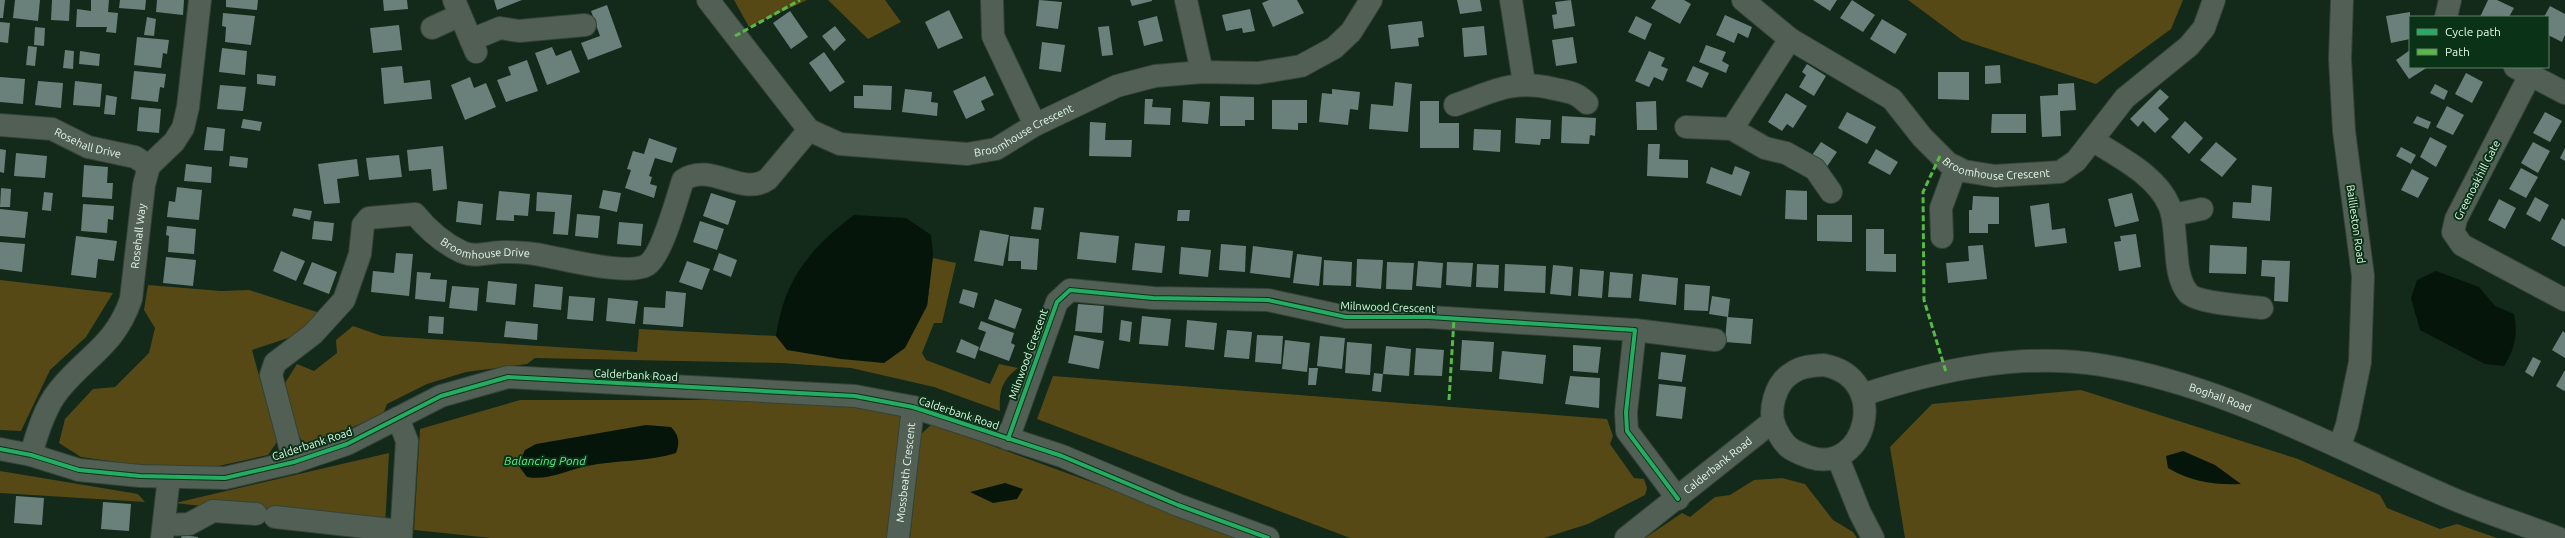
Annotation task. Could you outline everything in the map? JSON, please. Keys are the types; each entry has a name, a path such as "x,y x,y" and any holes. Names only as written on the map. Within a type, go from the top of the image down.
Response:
{"street":[{"path":"149,166 174,142 183,128 188,107 200,0"},
{"name":"Broomhouse Crescent","path":"708,0 809,130 840,144 967,154 996,149 1036,125 1117,86 1155,76 1202,72 1258,73 1301,66 1334,48 1346,37 1371,0"},
{"path":"992,0 993,36 1036,125"},
{"path":"1186,0 1202,72"},
{"path":"1511,0 1524,83"},
{"name":"Broomhouse Crescent","path":"1743,0 1790,39 1892,99 1940,156 1964,171 1995,176 2060,172 2076,162 2125,98 2189,46 2204,28 2214,0"},
{"name":"Baillieston Road","path":"2340,446 2347,425 2360,362 2363,276 2344,130 2340,59 2342,0"},
{"path":"2446,16 2450,0"},
{"path":"432,28 457,8 473,46 500,28 519,31 585,25"},
{"path":"1732,128 1790,39"},
{"path":"2523,71 2565,93"},
{"name":"Greenoakhill Gate","path":"2523,71 2456,219 2453,232 2462,245 2565,300"},
{"path":"1455,105 1509,86 1524,83 1578,93 1588,103"},
{"name":"Rosehall Drive","path":"0,125 52,129 88,147 135,157 149,166"},
{"path":"1686,127 1732,128 1765,148 1786,153 1815,168 1831,192"},
{"name":"Broomhouse Drive","path":"294,462 271,375 275,363 318,329 344,300 360,254 363,225 369,218 415,214 429,231 463,252 479,255 503,252 545,255 565,261 633,270 648,265 661,245 683,180 691,174 702,173 750,186 761,184 768,179 809,130"},
{"path":"2094,140 2141,172 2158,186 2173,215 2180,280 2189,294 2201,299 2262,308"},
{"name":"Rosehall Way","path":"31,455 50,404 59,390 102,348 125,316 131,299 144,185 149,166"},
{"path":"1942,237 1941,208 1956,167"},
{"path":"2173,215 2202,209"},
{"name":"Milnwood Crescent","path":"1008,439 1057,302 1070,290 1153,298 1268,300 1346,317 1429,317 1635,330 1715,340"},
{"path":"1635,330 1626,412 1627,431 1678,499"},
{"name":"Boghall Road","path":"1862,395 1924,375 2002,362 2052,361 2100,365 2148,375 2199,390 2340,446 2452,498 2558,538"},
{"path":"1824,365 1838,368 1852,376 1862,395 1865,407 1864,426 1849,449 1838,458 1817,460 1797,453 1785,445 1772,422 1773,402 1781,385 1791,373 1807,366 1824,365"},
{"name":"Calderbank Road","path":"0,449 31,455 79,470 169,477 225,478 294,462 347,444 441,396 508,377 855,396 913,407 1062,456 1178,505 1268,538"},
{"name":"Mossbeath Crescent","path":"898,538 913,407"},
{"path":"169,477 163,532 189,524 213,511 265,515 401,534 407,441 398,418"},
{"name":"Calderbank Road","path":"1626,538 1678,499 1772,422"},
{"path":"1838,458 1860,513 1873,538"}],"shaded area":[{"path":"734,0 807,0 749,27"},
{"path":"828,0 885,0 901,22 868,39"},
{"path":"1908,0 2183,0 2171,29 2096,84 1962,40"},
{"path":"933,258 956,263 942,323 934,323 922,353 926,360 990,384 999,364 1018,368 1008,377 1003,386 1000,398 1000,411 934,387 851,368 782,363 535,358 527,364 466,372 427,384 387,404 383,414 306,447 299,436 285,383 297,364 314,371 337,353 336,340 353,326 382,336 637,352 639,329 776,336 788,350 927,306"},
{"path":"0,280 113,293 86,337 50,370 21,431 0,430"},
{"path":"148,285 221,291 249,290 323,314 297,335 252,350 277,442 268,455 214,467 151,467 81,457 59,443 65,419 93,389 115,387 149,353 155,328 144,310"},
{"path":"1053,376 1607,419 1613,436 1610,444 1634,478 1644,479 1647,488 1645,495 1588,524 1544,538 1350,538 1037,419"},
{"path":"2081,390 2298,459 2380,495 2387,508 2440,529 2457,524 2497,538 1905,538 1890,447 1932,404"},
{"path":"520,400 788,400 860,404 904,414 892,538 491,538 414,530 420,429"},
{"path":"932,424 1245,538 910,538 921,434"},
{"path":"389,453 385,527 175,503"},
{"path":"0,471 138,494 145,502 0,493"},
{"path":"1782,478 1805,484 1833,520 1853,532 1857,538 1645,538 1682,513 1690,517 1715,497 1730,495 1754,480"}],"water":[{"path":"854,215 906,218 931,235 933,254 927,306 905,348 884,363 841,359 787,350 776,336 785,298 802,267 824,240"},
{"path":"2436,271 2479,287 2495,306 2514,314 2516,328 2515,341 2511,354 2504,366 2485,364 2420,330 2411,298 2417,280"},
{"name":"Balancing Pond","path":"646,425 671,427 676,433 678,439 676,453 654,458 587,466 542,478 527,477 518,465 525,450 536,444"},
{"path":"2183,451 2215,465 2241,484 2203,482 2185,477 2168,468 2166,456"},
{"path":"1005,483 1023,489 1017,499 993,503 970,492"}],"building":[{"path":"0,0 5,0 3,18 0,18"},
{"path":"15,0 40,0 38,21 13,18"},
{"path":"52,0 70,0 69,21 51,20"},
{"path":"91,0 109,0 108,12 118,13 116,33 106,32 107,27 76,27 77,9 91,11"},
{"path":"120,0 146,0 145,10 119,8"},
{"path":"157,0 184,0 183,15 156,12"},
{"path":"226,0 258,0 257,10 226,7"},
{"path":"383,0 407,0 408,9 384,11"},
{"path":"494,0 522,0 497,10"},
{"path":"1039,0 1062,2 1058,29 1036,26"},
{"path":"1130,0 1152,0 1152,1 1132,6"},
{"path":"1269,0 1297,0 1304,13 1273,27 1262,3"},
{"path":"1457,0 1480,0 1482,11 1460,14"},
{"path":"1571,0 1575,26 1554,29 1552,15 1557,14 1555,2"},
{"path":"1656,0 1684,0 1691,4 1680,24 1651,8"},
{"path":"1813,0 1837,0 1830,11"},
{"path":"1852,0 1875,15 1863,32 1840,18"},
{"path":"2488,0 2497,0 2514,8 2510,16 2480,16"},
{"path":"607,5 622,47 588,60 581,43 600,36 591,11"},
{"path":"2550,6 2565,14 2565,35 2562,42 2549,36 2549,16 2545,16"},
{"path":"1250,9 1255,31 1243,33 1242,28 1226,31 1222,15"},
{"path":"949,10 963,38 938,49 925,22"},
{"path":"790,11 808,37 791,49 773,23"},
{"path":"2410,12 2409,39 2391,43 2386,16"},
{"path":"223,13 255,16 251,45 225,42 226,27 222,26"},
{"path":"1725,15 1752,27 1748,38 1738,33 1734,43 1716,35"},
{"path":"1157,16 1163,41 1144,46 1138,21"},
{"path":"1636,16 1652,24 1645,40 1628,32"},
{"path":"147,17 156,19 154,36 144,35"},
{"path":"1882,19 1907,34 1895,54 1870,39"},
{"path":"1422,21 1424,37 1418,38 1419,46 1391,49 1388,25"},
{"path":"0,22 10,23 8,43 0,42"},
{"path":"399,25 402,50 373,53 370,28"},
{"path":"835,26 846,40 834,51 822,36"},
{"path":"1109,26 1113,55 1102,56 1098,27"},
{"path":"1484,26 1487,55 1464,57 1462,28"},
{"path":"35,27 45,28 44,46 34,45"},
{"path":"137,37 169,40 167,54 163,53 161,68 134,65"},
{"path":"1573,37 1577,63 1556,66 1552,40"},
{"path":"1042,42 1065,45 1061,72 1039,69"},
{"path":"1706,45 1726,52 1722,61 1729,65 1726,73 1699,62"},
{"path":"28,46 37,47 35,66 26,65"},
{"path":"552,47 556,56 571,50 580,72 547,85 535,53"},
{"path":"222,48 247,51 245,75 219,72"},
{"path":"65,50 74,51 73,69 63,68"},
{"path":"80,51 100,54 99,66 79,64"},
{"path":"1649,51 1665,58 1661,66 1668,69 1663,81 1654,77 1649,87 1635,81"},
{"path":"2409,51 2409,68 2426,68 2409,79 2396,60"},
{"path":"824,52 845,82 830,92 809,63"},
{"path":"527,60 538,91 506,102 497,80 511,75 508,67"},
{"path":"1807,64 1826,76 1814,96 1799,87 1806,75 1802,72"},
{"path":"2000,65 2001,83 1985,84 1985,66"},
{"path":"402,66 404,83 430,80 432,99 384,104 381,68"},
{"path":"1693,66 1709,73 1702,88 1686,81"},
{"path":"134,71 166,74 164,88 160,87 158,102 131,99"},
{"path":"1938,72 1969,72 1969,100 1938,99"},
{"path":"2466,73 2483,82 2472,103 2455,94"},
{"path":"257,74 276,76 275,86 257,84"},
{"path":"985,76 994,95 981,101 985,110 966,119 953,91"},
{"path":"0,77 25,79 23,104 0,102"},
{"path":"470,77 474,88 486,83 496,107 465,120 451,85"},
{"path":"38,81 63,83 61,108 35,105"},
{"path":"75,81 102,84 100,107 73,105"},
{"path":"1395,82 1412,84 1408,132 1369,129 1371,104 1393,106"},
{"path":"2074,83 2076,110 2060,111 2061,136 2042,137 2040,96 2058,95 2058,84"},
{"path":"2435,84 2448,91 2444,100 2430,93"},
{"path":"220,85 246,87 243,111 217,109"},
{"path":"863,85 892,86 891,110 854,108 854,96 863,96"},
{"path":"905,89 932,92 931,102 938,103 937,116 902,112"},
{"path":"1332,89 1360,92 1358,110 1350,109 1348,125 1319,122 1322,93 1332,94"},
{"path":"2160,89 2169,97 2158,108 2169,119 2155,133 2143,121 2138,127 2130,119"},
{"path":"1786,93 1807,106 1793,128 1787,124 1782,131 1768,122"},
{"path":"106,95 117,97 115,115 104,114"},
{"path":"1220,96 1254,97 1254,120 1245,120 1245,126 1220,126"},
{"path":"1145,99 1153,99 1152,107 1171,108 1170,125 1144,124"},
{"path":"1183,100 1210,102 1208,124 1182,122"},
{"path":"1272,100 1307,100 1307,123 1298,123 1298,130 1272,129"},
{"path":"1420,101 1439,101 1439,123 1459,123 1459,148 1420,148"},
{"path":"1656,101 1657,130 1637,130 1636,102"},
{"path":"2447,106 2464,115 2453,135 2436,127"},
{"path":"139,107 161,109 159,133 137,131"},
{"path":"1847,112 1876,127 1867,144 1838,128"},
{"path":"2545,112 2562,121 2550,142 2533,133"},
{"path":"1992,114 2026,114 2026,133 1991,133"},
{"path":"1562,116 1596,118 1595,136 1590,135 1589,144 1561,143"},
{"path":"2417,116 2431,122 2428,129 2413,123"},
{"path":"1516,118 1551,120 1550,139 1541,139 1540,145 1515,143"},
{"path":"243,119 262,122 260,131 241,128"},
{"path":"2185,121 2203,138 2189,154 2171,137"},
{"path":"1090,122 1106,123 1105,140 1132,140 1131,157 1089,156"},
{"path":"207,127 225,129 223,151 204,150"},
{"path":"1474,129 1501,130 1500,152 1473,150"},
{"path":"2430,137 2447,146 2436,167 2420,157"},
{"path":"649,138 677,148 672,163 655,158 649,176 652,177 650,184 657,186 654,198 625,188 631,170 627,169 633,151 644,154"},
{"path":"1821,142 1837,152 1826,168 1810,158"},
{"path":"2216,142 2237,159 2222,177 2200,160"},
{"path":"2533,142 2550,151 2538,173 2521,163"},
{"path":"1648,144 1660,144 1659,159 1688,160 1688,178 1647,176"},
{"path":"443,146 447,189 433,191 431,169 409,171 407,150"},
{"path":"2401,147 2416,155 2411,164 2396,156"},
{"path":"2565,148 2565,161 2560,158"},
{"path":"0,149 6,150 4,173 0,172"},
{"path":"1876,149 1898,162 1890,175 1868,163"},
{"path":"16,153 47,156 45,178 14,176"},
{"path":"399,155 402,177 369,180 366,158"},
{"path":"230,156 248,158 247,168 229,166"},
{"path":"357,159 359,176 337,179 340,203 324,204 318,164"},
{"path":"186,164 212,167 211,183 184,181"},
{"path":"84,165 108,167 107,183 113,183 112,199 82,197"},
{"path":"1735,166 1750,172 1741,196 1706,183 1711,167 1732,175"},
{"path":"2521,168 2538,177 2526,198 2509,189"},
{"path":"2412,169 2429,178 2418,198 2401,190"},
{"path":"2252,185 2272,187 2270,221 2232,218 2233,202 2251,203"},
{"path":"177,187 202,190 199,220 167,217 169,201 175,202"},
{"path":"1,188 11,189 10,207 0,207"},
{"path":"603,190 621,193 617,212 599,208"},
{"path":"1786,190 1807,191 1807,220 1785,219"},
{"path":"499,191 530,194 528,216 514,215 514,221 496,220"},
{"path":"44,192 53,193 51,211 42,210"},
{"path":"537,192 572,195 568,235 553,234 555,212 536,211"},
{"path":"711,193 736,201 728,225 703,216"},
{"path":"2132,193 2139,221 2115,227 2108,199"},
{"path":"1973,196 1999,197 1999,224 1988,224 1988,233 1969,233 1969,210 1972,210"},
{"path":"2535,197 2549,205 2540,222 2526,214"},
{"path":"2499,199 2516,208 2505,229 2488,220"},
{"path":"458,201 483,204 481,225 456,222"},
{"path":"2049,203 2052,230 2065,228 2067,243 2035,247 2030,206"},
{"path":"83,204 114,206 113,220 108,219 107,233 81,231"},
{"path":"1034,207 1044,208 1041,230 1031,229"},
{"path":"294,208 312,211 310,220 292,216"},
{"path":"0,209 28,212 25,238 0,236"},
{"path":"1178,210 1190,210 1189,221 1177,221"},
{"path":"577,214 600,216 598,238 575,236"},
{"path":"1817,215 1852,215 1852,242 1817,241"},
{"path":"2562,218 2565,220 2565,247 2551,239"},
{"path":"314,221 334,223 332,241 312,239"},
{"path":"700,221 724,229 717,250 693,242"},
{"path":"619,222 643,224 641,246 617,244"},
{"path":"167,226 196,229 194,254 168,252 169,236 166,235"},
{"path":"1866,229 1884,229 1884,254 1896,254 1896,272 1866,271"},
{"path":"980,230 1009,235 1003,266 974,261"},
{"path":"1080,232 1119,236 1116,263 1077,259"},
{"path":"2136,234 2141,267 2119,271 2114,242 2121,241 2120,236"},
{"path":"76,236 117,241 114,261 98,259 96,278 71,275"},
{"path":"1010,236 1039,239 1037,270 1021,269 1021,261 1008,261"},
{"path":"0,242 25,244 22,272 0,269"},
{"path":"1135,243 1165,246 1162,273 1132,270"},
{"path":"1221,244 1246,246 1245,272 1219,270"},
{"path":"1983,245 1987,279 1948,283 1946,263 1969,261 1968,246"},
{"path":"2210,245 2247,247 2246,274 2209,273"},
{"path":"1253,246 1293,251 1290,278 1250,273"},
{"path":"1181,247 1211,250 1208,277 1179,274"},
{"path":"281,251 305,261 296,281 273,271"},
{"path":"396,253 413,254 409,296 371,292 373,271 394,273"},
{"path":"719,253 737,260 731,277 713,270"},
{"path":"1297,254 1322,257 1319,286 1293,283"},
{"path":"166,257 196,260 193,286 163,283"},
{"path":"1357,259 1383,260 1381,289 1356,287"},
{"path":"1324,260 1352,262 1351,286 1323,285"},
{"path":"2262,260 2290,261 2288,302 2274,301 2275,277 2261,276"},
{"path":"687,261 710,269 702,290 679,282"},
{"path":"1418,261 1443,263 1441,288 1416,286"},
{"path":"312,262 337,272 329,294 303,284"},
{"path":"1387,262 1414,263 1412,290 1386,289"},
{"path":"1447,262 1473,263 1471,287 1446,285"},
{"path":"1477,264 1499,265 1498,288 1476,287"},
{"path":"1505,264 1546,266 1545,293 1504,291"},
{"path":"1553,265 1573,267 1571,296 1550,294"},
{"path":"1580,269 1604,271 1602,298 1578,296"},
{"path":"417,272 431,273 430,279 447,280 445,302 415,299"},
{"path":"1610,272 1633,274 1631,298 1608,297"},
{"path":"1642,274 1678,278 1676,305 1639,301"},
{"path":"488,281 517,284 515,305 486,302"},
{"path":"535,284 563,287 561,310 533,307"},
{"path":"1685,284 1710,286 1708,311 1684,310"},
{"path":"452,286 479,288 477,311 449,308"},
{"path":"963,289 978,293 974,308 959,303"},
{"path":"666,291 686,293 683,327 643,324 644,307 665,308"},
{"path":"569,296 595,298 593,321 567,319"},
{"path":"1712,296 1730,299 1728,317 1709,314"},
{"path":"608,298 638,301 635,324 606,321"},
{"path":"995,299 1022,309 1015,329 988,319"},
{"path":"1078,304 1104,306 1102,333 1075,331"},
{"path":"429,316 444,317 443,334 428,333"},
{"path":"1142,316 1171,319 1168,346 1139,344"},
{"path":"1727,317 1753,319 1751,344 1725,342"},
{"path":"1121,320 1132,322 1130,342 1119,340"},
{"path":"1187,320 1217,323 1214,350 1185,347"},
{"path":"506,321 538,324 537,340 504,337"},
{"path":"981,321 1014,333 1011,343 1015,345 1009,361 979,350 986,332 978,329"},
{"path":"1227,330 1252,332 1249,359 1224,357"},
{"path":"2563,331 2565,333 2565,358 2552,350"},
{"path":"1074,335 1104,341 1099,369 1068,363"},
{"path":"1257,335 1283,336 1281,364 1255,362"},
{"path":"1320,336 1345,338 1342,369 1317,366"},
{"path":"961,339 979,347 975,359 956,352"},
{"path":"1285,340 1310,343 1307,372 1282,369"},
{"path":"1462,340 1494,342 1492,372 1460,370"},
{"path":"1347,342 1372,344 1370,375 1345,373"},
{"path":"1573,345 1601,347 1598,373 1573,371"},
{"path":"1386,346 1411,349 1409,376 1383,374"},
{"path":"1416,348 1444,350 1442,376 1414,375"},
{"path":"1502,351 1546,355 1543,384 1499,379"},
{"path":"1661,352 1686,355 1682,382 1658,379"},
{"path":"2533,357 2541,361 2533,377 2525,372"},
{"path":"1309,368 1318,368 1316,385 1308,385"},
{"path":"2565,370 2565,390 2564,391 2556,386"},
{"path":"1374,373 1383,374 1381,392 1372,391"},
{"path":"1570,376 1600,378 1599,408 1565,404"},
{"path":"1659,384 1686,387 1682,419 1656,416"},
{"path":"16,496 44,498 42,525 14,523"},
{"path":"103,502 131,504 129,531 101,529"},
{"path":"182,535 198,537 198,538 181,538"}],"marked path":[{"path":"735,36 800,0"},
{"path":"1940,156 1923,192 1924,300 1946,372"},
{"path":"1449,400 1454,319"}],"cycle path":[{"path":"1008,439 1057,302 1070,290 1153,298 1268,300 1346,317 1429,317 1635,330 1626,412 1627,431 1678,499"},
{"path":"0,449 31,455 79,470 140,476 225,478 294,462 347,444 441,396 508,377 855,396 913,407 1062,456 1178,505 1268,538"}]}
